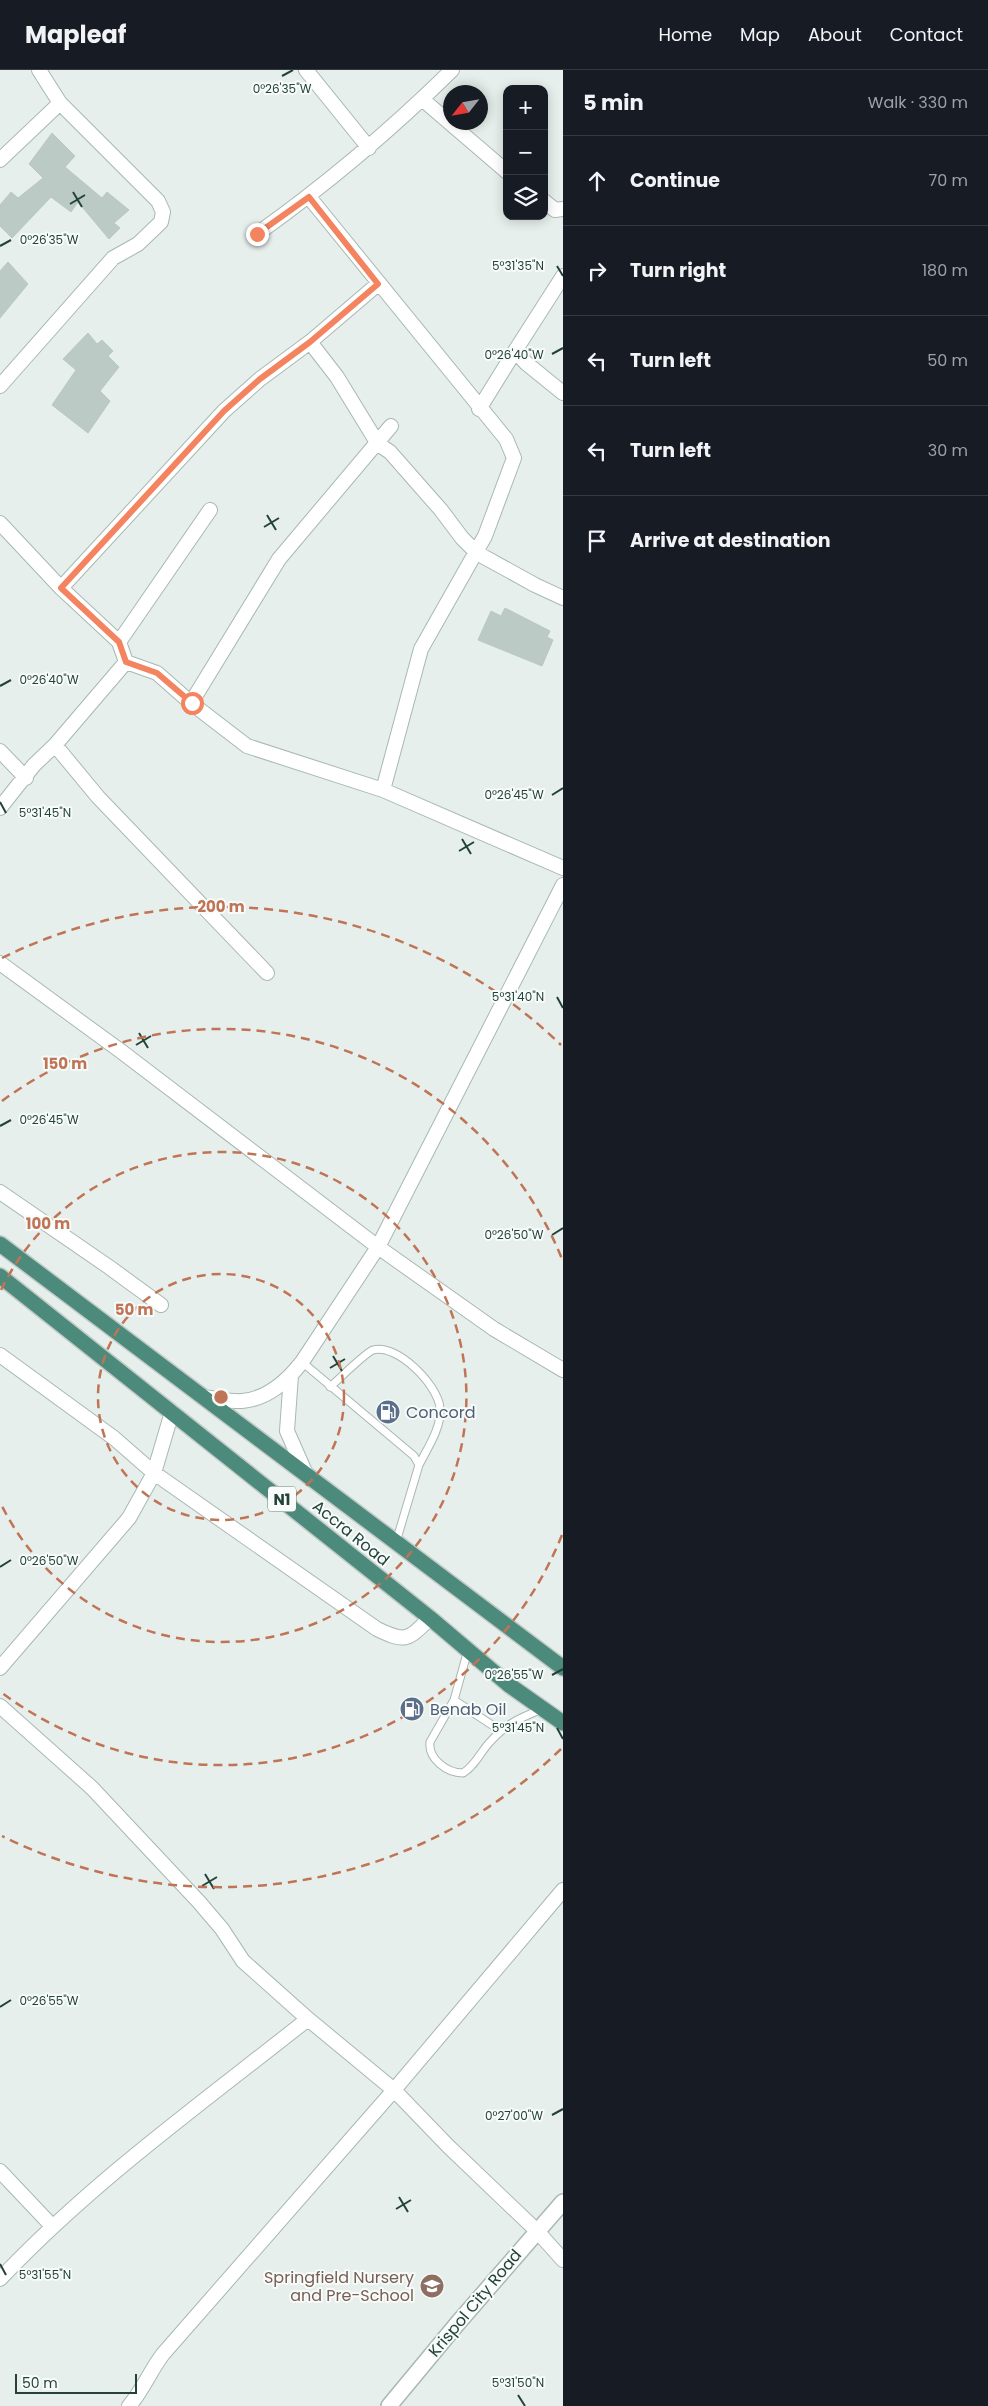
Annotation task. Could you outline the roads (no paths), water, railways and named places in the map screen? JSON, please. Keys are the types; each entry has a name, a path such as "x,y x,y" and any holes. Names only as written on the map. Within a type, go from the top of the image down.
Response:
{"highway":[{"name":"Accra Road","path":"0,1244 563,1668"},
{"name":"Accra Road","path":"0,1276 430,1618 509,1685 563,1724"}],"street":[{"path":"0,386 113,258 138,244 161,222 163,212 158,201 60,103 39,70"},
{"path":"306,70 369,148"},
{"path":"257,234 309,197 369,148 452,70"},
{"path":"422,100 503,169"},
{"path":"0,160 60,103"},
{"path":"309,197 506,440 514,458 511,471 477,553 422,649 383,790"},
{"path":"548,204 555,210 563,209"},
{"path":"479,409 563,276"},
{"path":"61,588 224,411 260,379 310,342 378,284"},
{"path":"310,342 337,378 378,444 390,452 477,553 563,598"},
{"path":"515,351 526,363 563,393"},
{"path":"192,703 279,559 392,426"},
{"path":"119,642 210,510"},
{"path":"0,523 61,588 119,642 126,662"},
{"path":"126,662 157,673 247,746 383,790 563,868"},
{"path":"0,808 26,778 34,765 56,745 126,662"},
{"path":"56,745 98,797 267,973"},
{"path":"0,751 26,778"},
{"path":"203,1397 242,1401 267,1394 292,1375 302,1362 378,1247 563,884"},
{"path":"0,963 130,1058 378,1247 494,1329 563,1370"},
{"path":"0,1192 110,1267 161,1305"},
{"path":"0,1355 114,1438 154,1473 377,1629 396,1639 412,1636 430,1618"},
{"path":"292,1375 287,1431 306,1474"},
{"path":"0,1668 129,1518 154,1473 172,1412"},
{"path":"0,1706 92,1788 222,1929 244,1961 308,2019 394,2090 448,2146 537,2231 563,2260"},
{"path":"129,2406 147,2380 150,2370 163,2354 394,2090 563,1890"},
{"path":"0,2279 52,2226 138,2151 308,2019"},
{"path":"0,2171 52,2226"},
{"name":"Krispol City Road","path":"390,2406 563,2202"}],"lane":[{"path":"330,1387 372,1350 385,1349 408,1363 425,1377 440,1408 438,1424 419,1465 396,1542"},
{"path":"302,1362 405,1447 414,1456 419,1465"},
{"path":"468,1649 454,1700 430,1742 429,1749 433,1758 448,1770 463,1773 470,1769 488,1744 510,1722 542,1709"},
{"path":"454,1700 501,1731"}],"place":[{"name":"Concord","path":"388,1412"},
{"name":"Benab Oil","path":"412,1709"},
{"name":"Springfield Nursery and Pre-School","path":"432,2286"}]}
